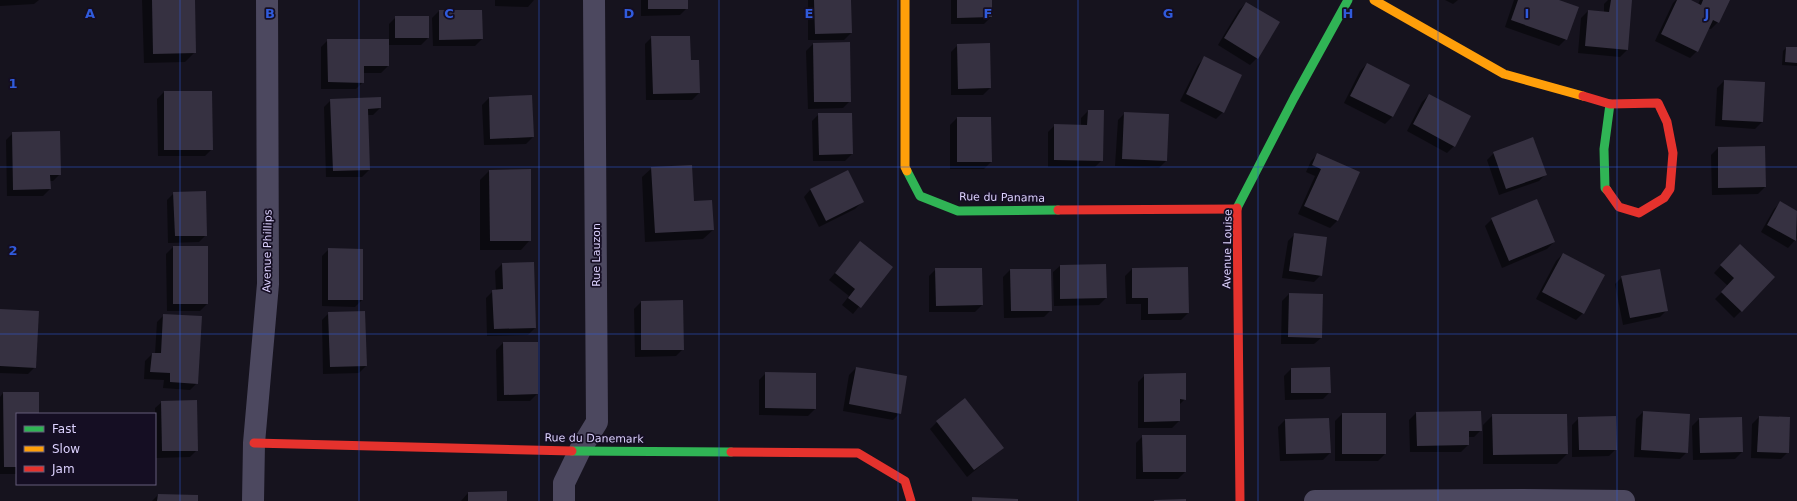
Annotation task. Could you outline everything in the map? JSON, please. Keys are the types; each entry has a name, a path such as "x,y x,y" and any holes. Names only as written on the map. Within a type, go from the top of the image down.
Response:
{"street":[{"name":"Avenue Phillips","path":"253,501 254,443 268,284 267,0"},
{"name":"Rue Lauzon","path":"564,501 564,483 580,450 597,422 594,0"},
{"name":"Rue du Panama","path":"905,0 905,167 920,196 958,211 1237,209"},
{"name":"Avenue Louise","path":"1240,501 1237,209 1294,98 1348,0"},
{"path":"1374,0 1504,74 1610,104 1658,103 1667,122 1673,153 1670,189 1664,198 1639,213 1619,207 1605,188 1604,149 1610,104"},
{"name":"Rue du Danemark","path":"254,443 580,450 858,453 905,481 911,501"},
{"path":"1315,501 1624,501"}],"building":[{"path":"152,0 195,0 196,53 153,54"},
{"path":"648,0 688,0 688,9 648,9"},
{"path":"814,0 851,0 852,33 815,34"},
{"path":"957,0 992,0 992,17 957,18"},
{"path":"1518,0 1559,0 1579,7 1567,40 1511,20"},
{"path":"1611,0 1632,0 1628,50 1585,46 1588,10 1609,12"},
{"path":"1677,0 1691,0 1701,5 1703,0 1730,0 1719,23 1713,20 1698,52 1661,34"},
{"path":"1246,2 1280,22 1258,59 1224,38"},
{"path":"439,10 482,10 483,39 439,40"},
{"path":"395,16 429,16 429,38 395,38"},
{"path":"651,36 690,36 691,60 699,60 700,93 653,94"},
{"path":"327,39 389,39 389,66 364,66 364,83 328,82"},
{"path":"850,42 851,102 814,102 813,43"},
{"path":"990,43 991,88 958,89 957,44"},
{"path":"1786,47 1797,47 1797,63 1785,62"},
{"path":"1204,56 1242,75 1224,113 1186,94"},
{"path":"1367,63 1410,85 1393,117 1350,96"},
{"path":"1724,80 1765,82 1763,122 1722,120"},
{"path":"164,91 212,91 213,150 164,150"},
{"path":"1429,94 1471,116 1455,147 1413,124"},
{"path":"532,95 534,137 490,139 489,97"},
{"path":"381,97 381,108 368,109 370,170 333,171 330,99"},
{"path":"1088,110 1104,110 1103,161 1054,160 1054,124 1087,125"},
{"path":"1124,112 1169,114 1167,161 1122,159"},
{"path":"818,113 852,113 853,154 819,155"},
{"path":"957,117 991,117 992,162 957,162"},
{"path":"60,131 61,175 50,175 51,189 13,190 12,132"},
{"path":"1533,137 1547,175 1506,189 1493,152"},
{"path":"1765,146 1766,187 1718,188 1718,147"},
{"path":"1317,153 1360,172 1338,221 1304,206 1321,169 1312,165"},
{"path":"692,165 694,201 712,200 714,230 655,233 651,167"},
{"path":"531,169 531,241 490,241 489,170"},
{"path":"848,170 864,202 826,221 810,189"},
{"path":"206,191 207,236 175,236 173,192"},
{"path":"1537,199 1555,242 1509,261 1491,218"},
{"path":"1780,201 1797,211 1796,241 1767,225"},
{"path":"1294,233 1327,237 1322,276 1289,271"},
{"path":"860,241 893,267 861,308 848,298 855,289 835,273"},
{"path":"1740,244 1775,277 1742,312 1721,292 1734,278 1720,265"},
{"path":"173,246 208,246 208,304 173,304"},
{"path":"328,248 363,249 363,300 328,300"},
{"path":"1563,253 1605,275 1584,314 1542,292"},
{"path":"534,262 536,328 494,329 492,290 503,289 502,263"},
{"path":"1106,264 1107,298 1060,299 1060,265"},
{"path":"1188,267 1189,313 1148,314 1148,298 1132,298 1132,268"},
{"path":"935,268 982,268 983,305 936,306"},
{"path":"1010,269 1051,269 1052,311 1011,311"},
{"path":"1660,269 1668,311 1630,318 1621,276"},
{"path":"1289,293 1323,294 1322,338 1288,337"},
{"path":"683,300 684,350 641,350 641,301"},
{"path":"0,309 39,311 36,368 0,366"},
{"path":"365,311 367,366 330,367 328,312"},
{"path":"163,314 202,316 198,384 170,382 170,373 150,372 152,353 161,353"},
{"path":"503,342 538,342 538,394 504,395"},
{"path":"856,367 907,376 901,414 849,404"},
{"path":"1330,367 1331,393 1291,393 1291,368"},
{"path":"765,372 816,373 816,409 765,408"},
{"path":"1186,373 1186,400 1180,399 1180,421 1144,422 1144,374"},
{"path":"3,392 39,392 39,413 16,413 16,467 4,467"},
{"path":"965,398 1004,448 974,470 936,421"},
{"path":"197,400 198,451 162,451 161,401"},
{"path":"1481,411 1482,431 1469,431 1469,445 1417,446 1416,412"},
{"path":"1643,411 1690,414 1688,453 1641,450"},
{"path":"1342,413 1386,413 1386,454 1342,454"},
{"path":"1492,414 1567,414 1568,454 1493,455"},
{"path":"1616,416 1617,450 1579,450 1578,417"},
{"path":"1759,416 1790,417 1789,453 1757,452"},
{"path":"1742,417 1743,452 1700,453 1699,418"},
{"path":"1329,418 1331,453 1286,454 1285,419"},
{"path":"1142,435 1186,435 1186,472 1143,472"},
{"path":"507,491 507,501 468,501 468,492"},
{"path":"158,494 198,495 198,501 157,501"},
{"path":"972,497 1018,499 1018,501 972,501"},
{"path":"1186,499 1186,501 1154,501 1154,500"}],"traffic: fast":[{"path":"1237,208 1294,98 1348,0"},
{"path":"1607,190 1605,188 1604,149 1610,104"},
{"path":"907,171 920,196 958,211 1058,210"},
{"path":"572,451 731,452"}],"traffic: slow":[{"path":"905,0 905,167 907,171"},
{"path":"1374,0 1504,74 1583,96"}],"traffic: jam":[{"path":"1583,96 1610,104 1658,103 1667,122 1673,153 1670,189 1664,198 1639,213 1619,207 1607,190"},
{"path":"1237,208 1240,501"},
{"path":"1058,210 1237,209"},
{"path":"254,443 572,451"},
{"path":"731,452 858,453 905,481 911,501"}]}
